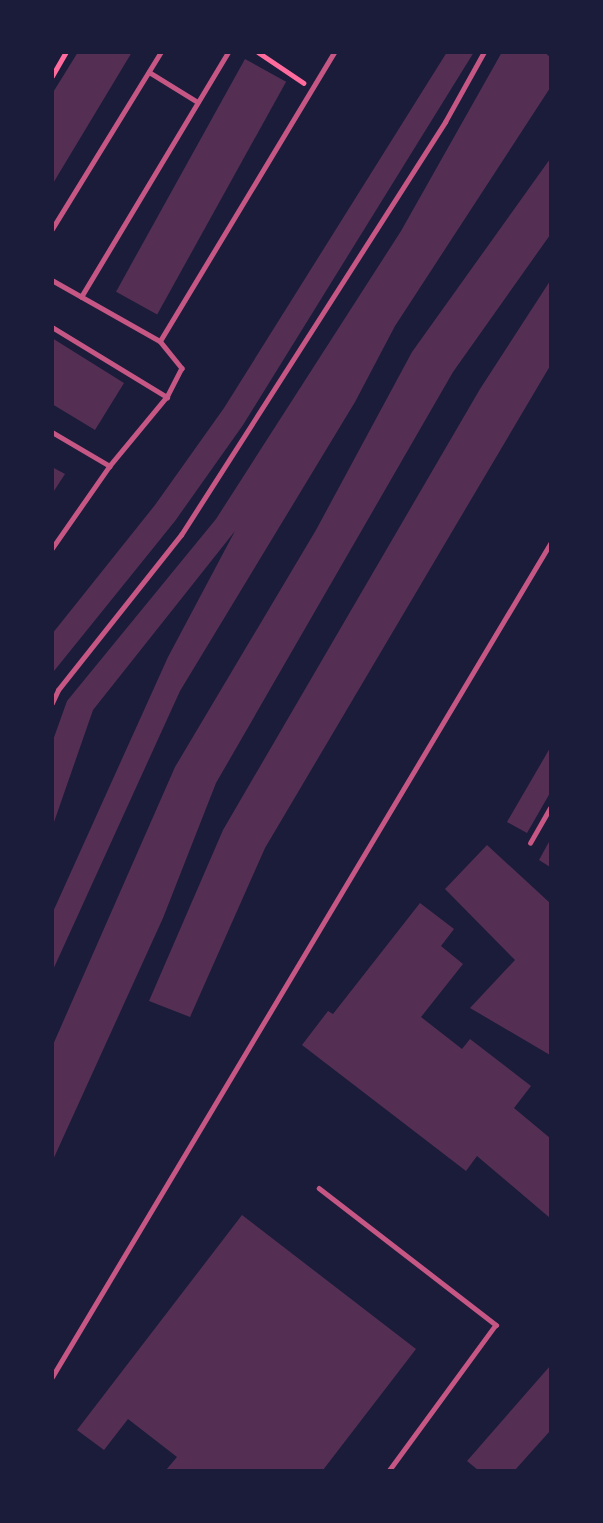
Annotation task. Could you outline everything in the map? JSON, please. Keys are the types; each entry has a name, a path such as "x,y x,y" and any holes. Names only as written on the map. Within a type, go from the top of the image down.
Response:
{"lane":[{"path":"52,229 161,52"},
{"path":"81,297 228,52"},
{"path":"160,341 334,52"},
{"path":"52,703 58,690 181,535 445,122 484,52"},
{"path":"149,72 198,102"},
{"path":"52,280 160,341 182,368 167,397 110,466 52,549"},
{"path":"52,327 167,397"},
{"path":"52,432 110,466"},
{"path":"52,1377 551,544"},
{"path":"530,843 551,808"},
{"path":"319,1188 496,1325 390,1471"}],"path":[{"path":"52,76 66,52"},
{"path":"258,52 312,88"}],"building":[{"path":"78,52 132,52 52,185 52,94"},
{"path":"447,52 474,52 243,425 175,521 54,671 52,634 155,505 224,408"},
{"path":"502,52 544,52 550,57 550,88 395,326 355,402 180,691 52,972 52,914 168,657 235,531 93,710 53,825 52,743 67,701 216,519 401,231"},
{"path":"245,59 286,82 157,314 116,292"},
{"path":"550,159 550,235 453,372 216,783 163,918 52,1162 52,1047 175,767 316,530 412,352"},
{"path":"550,281 550,366 265,848 190,1017 149,1001 223,830 480,389"},
{"path":"52,338 124,383 95,430 52,404"},
{"path":"52,467 65,474 52,494"},
{"path":"550,748 550,793 527,833 507,822"},
{"path":"550,840 550,867 539,860"},
{"path":"487,845 550,903 550,1055 470,1008 515,960 445,889"},
{"path":"420,903 454,929 441,946 463,964 421,1017 462,1049 470,1039 531,1086 514,1108 550,1138 550,1218 477,1156 466,1171 302,1045 328,1011 333,1014"},
{"path":"242,1215 416,1349 323,1470 166,1470 177,1457 128,1419 104,1450 77,1430"},
{"path":"550,1366 550,1431 515,1470 478,1470 467,1461"}]}
